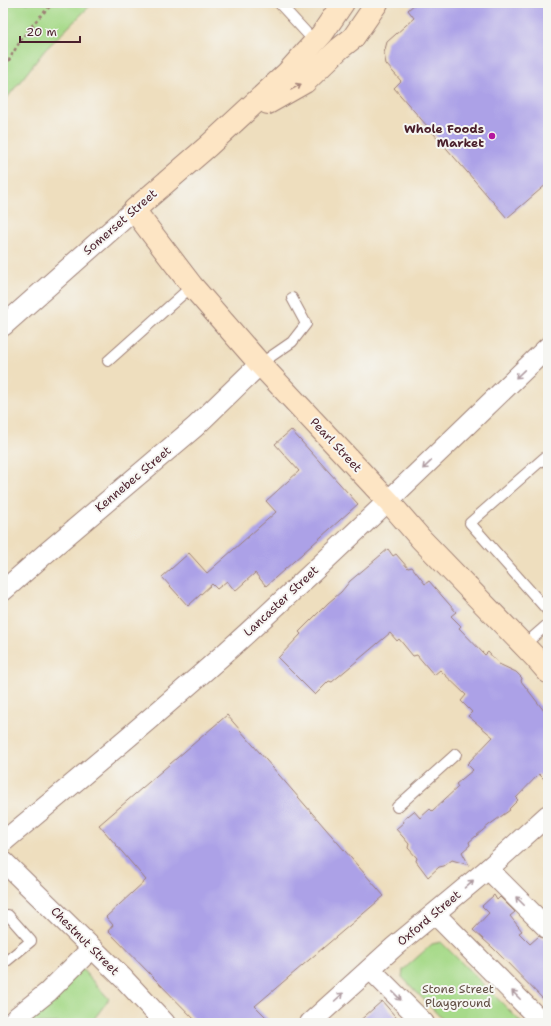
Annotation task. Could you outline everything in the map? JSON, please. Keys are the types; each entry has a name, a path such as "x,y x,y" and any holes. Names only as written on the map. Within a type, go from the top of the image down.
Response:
{"street":[{"name":"Somerset Street","path":"3,326 237,120 287,73 315,42 343,3"},
{"name":"Somerset Street","path":"237,120 305,82 339,48 353,38 377,3"},
{"name":"Pearl Street","path":"134,210 192,286 260,364 421,539 524,645 548,672"},
{"name":"Lancaster Street","path":"3,842 128,738 233,646 388,502 548,347"},
{"name":"Kennebec Street","path":"3,591 195,427 260,364"},
{"name":"Oxford Street","path":"310,1023 548,815"},
{"name":"Chestnut Street","path":"3,861 92,948 165,1023"},
{"path":"488,869 548,929"},
{"path":"435,914 543,1023"},
{"path":"11,1023 48,992 92,948"},
{"path":"370,969 424,1023"}],"lane":[{"path":"279,3 315,42"},
{"path":"108,361 192,286"},
{"path":"260,364 292,342 306,324 292,298"},
{"path":"547,458 470,523 548,611"},
{"path":"524,645 548,624"},
{"path":"397,807 456,754"},
{"path":"3,915 8,915 31,941 3,964"}],"path":[{"path":"3,72 26,30 54,3"}],"green space":[{"path":"3,3 93,3 45,50 3,103"},
{"name":"Stone Street Playground","path":"441,942 522,1023 446,1023 402,977 403,970 432,944"},
{"path":"81,968 109,999 91,1023 28,1023"}],"building":[{"name":"Whole Foods Market","path":"416,3 548,3 548,183 507,218 394,88 401,81 386,64 384,53 387,42 414,18 408,10"},
{"path":"291,430 358,504 266,586 255,573 235,591 227,581 217,589 212,584 188,606 162,577 189,553 207,573 276,512 266,501 299,471 275,444"},
{"path":"388,549 393,556 396,554 408,568 412,567 425,584 429,581 456,612 451,616 461,626 459,628 485,655 488,652 499,664 516,672 522,678 521,681 548,716 548,783 539,774 516,798 518,800 509,809 510,810 469,842 470,845 462,852 469,865 452,860 444,866 439,867 428,877 416,861 417,858 408,848 409,844 396,829 404,822 403,820 414,811 420,818 430,809 432,811 458,787 456,784 473,770 467,764 493,737 468,716 472,712 461,701 466,695 440,670 434,675 417,655 413,656 399,639 397,641 390,633 332,682 329,681 315,695 278,658 301,634 299,632 341,592 350,581"},
{"path":"227,715 384,896 255,1006 272,1023 198,1023 108,931 113,925 106,917 146,880 99,825"},
{"path":"494,895 497,900 500,897 515,912 510,916 522,931 519,933 530,944 539,936 548,942 548,1004 493,948 473,930 489,913 482,906"},
{"path":"382,1001 401,1023 357,1023"}],"place":[{"name":"Whole Foods Market","path":"492,136"}]}
